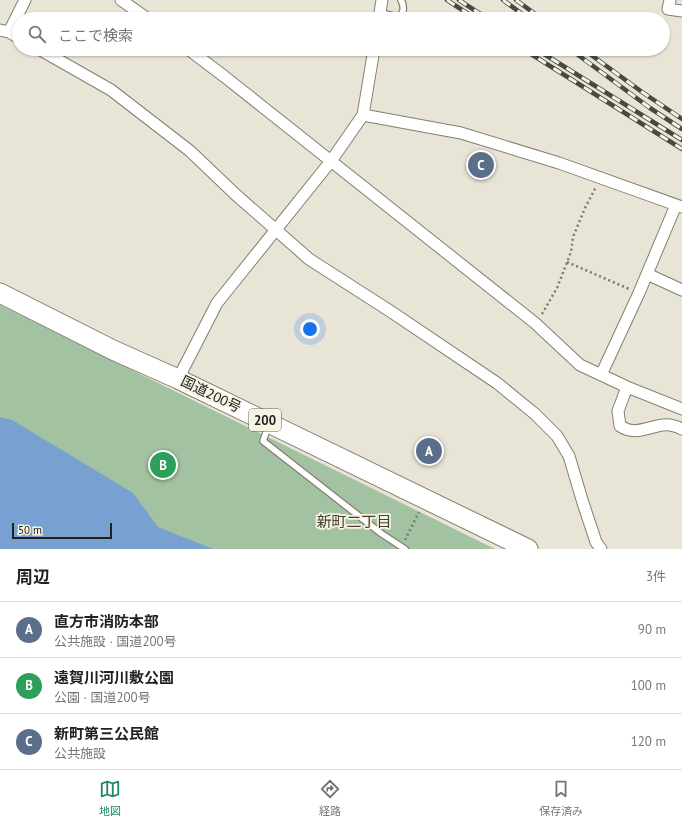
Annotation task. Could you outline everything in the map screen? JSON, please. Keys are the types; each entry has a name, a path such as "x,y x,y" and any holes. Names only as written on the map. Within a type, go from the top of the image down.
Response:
{"highway":[{"name":"国道200号","path":"0,293 113,350 270,423 528,549"}],"street":[{"path":"19,12 25,0"},
{"path":"121,0 138,12"},
{"path":"380,12 382,0"},
{"path":"670,0 668,9 682,11"},
{"path":"51,56 112,90 190,151 235,194 309,259 497,383 535,414 557,436 569,456 596,542 601,549"},
{"path":"198,56 226,77 535,323 580,364 627,387 682,409"},
{"path":"178,379 217,303 332,162 363,115 373,56"},
{"path":"363,115 462,133 559,163 679,206 602,375"},
{"path":"647,274 682,290"},
{"path":"627,387 618,411 620,426 626,430 636,431 663,425 673,425 682,429"}],"lane":[{"path":"401,0 403,3 402,12"},
{"path":"270,423 263,441 382,534 403,548"}],"path":[{"path":"535,323 545,310 557,288 568,262 573,238 601,178"},
{"path":"568,262 639,294"},
{"path":"403,548 414,523"}],"green space":[{"path":"0,305 495,549 0,549"}],"water":[{"path":"0,417 12,420 133,493 158,527 213,549 0,549"}],"railway":[{"path":"447,0 465,12"},
{"path":"459,0 477,12"},
{"path":"503,0 519,12"},
{"path":"516,0 532,12"},
{"path":"534,56 682,149"},
{"path":"547,56 682,140"},
{"path":"579,56 650,108 682,129"},
{"path":"593,56 682,119"}],"place":[{"name":"新町第三公民館","path":"481,165"},
{"name":"直方市消防本部","path":"429,451"},
{"name":"遠賀川河川敷公園","path":"163,465"}],"district":[{"name":"新町二丁目","path":"354,521"}]}
